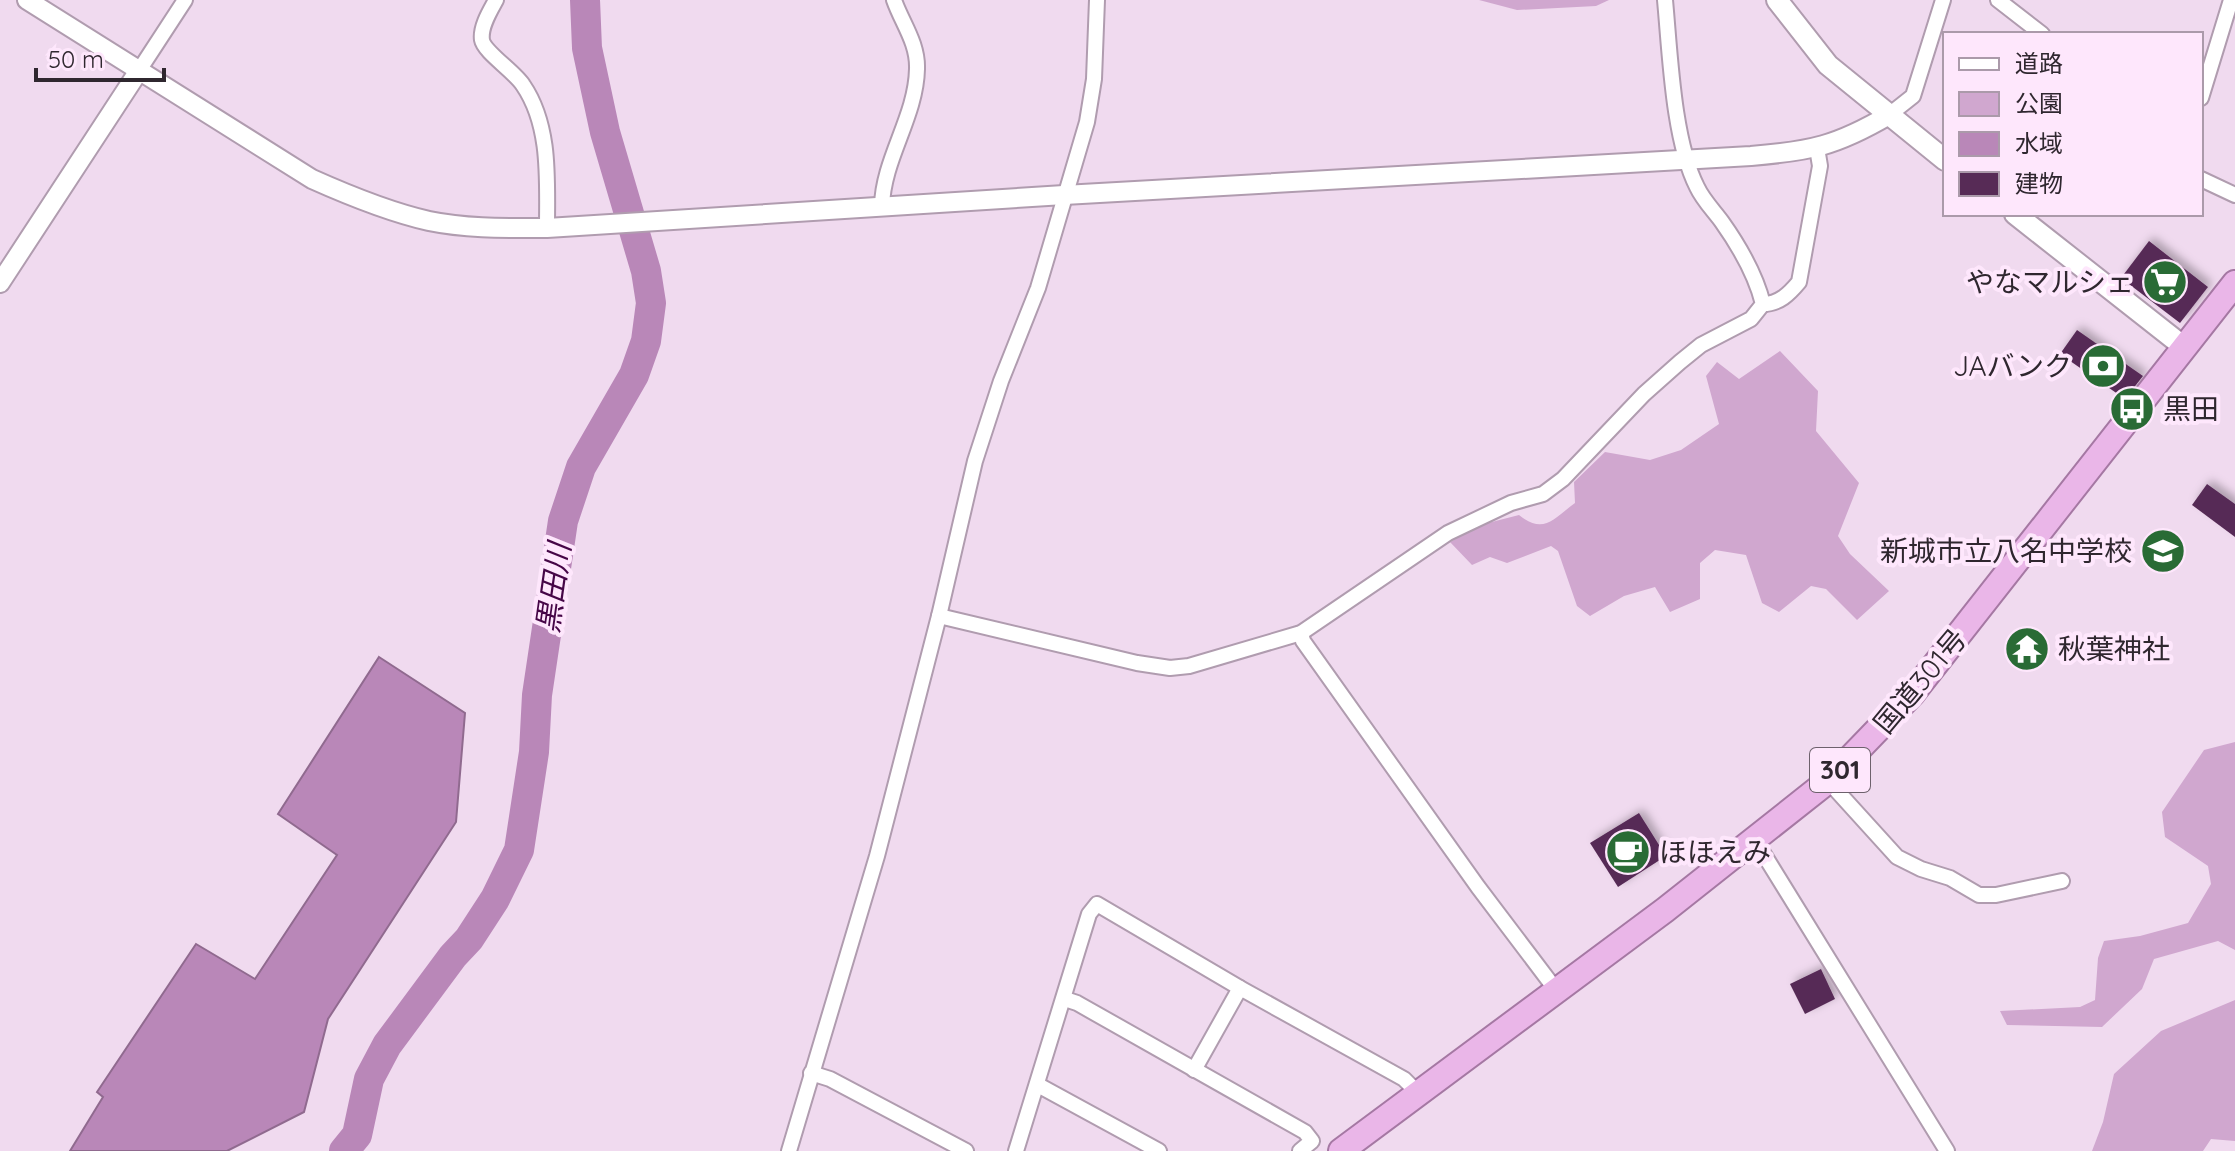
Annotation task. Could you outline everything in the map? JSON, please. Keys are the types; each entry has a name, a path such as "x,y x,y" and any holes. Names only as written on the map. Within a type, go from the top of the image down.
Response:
{"highway":[{"name":"国道301号","path":"1341,1151 1755,840 1828,781 1912,694 2235,283"}],"main road":[{"path":"1777,0 1828,65 1943,158"},
{"path":"2018,216 2184,347"}],"street":[{"path":"27,0 312,179 360,200 428,220 480,227 547,228 1688,160 1817,148 1842,141 1889,115 1913,96 1943,0"},
{"path":"0,283 185,0"},
{"path":"496,0 484,25 482,41 487,50 506,64 523,84 537,110 544,136 547,228"},
{"path":"882,206 882,191 907,116 917,69 913,41 894,0"},
{"path":"789,1151 877,856 975,461 1001,381 1038,288 1087,122 1094,79 1097,0"},
{"path":"1665,0 1673,84 1688,160 1697,187 1742,255 1763,304"},
{"path":"1998,0 2039,32"},
{"path":"2203,91 2231,0"},
{"path":"1763,304 1773,304 1788,295 1799,282 1820,166 1817,148"},
{"path":"2203,180 2235,195"},
{"path":"939,616 1170,668 1189,666 1301,633 1448,533 1511,503 1543,494 1563,479 1644,394 1680,362 1701,345 1751,319 1763,304"},
{"path":"1301,633 1303,641 1460,861 1556,990"},
{"path":"1828,781 1897,857 1950,878 1979,895 1996,895 2062,881"},
{"path":"1755,840 1947,1151"},
{"path":"1016,1151 1089,914 1097,904 1404,1079 1417,1092"},
{"path":"1194,1070 1240,988"},
{"path":"1065,999 1305,1132 1312,1141 1300,1151"},
{"path":"811,1073 830,1079 966,1151"},
{"path":"1038,1085 1159,1151"}],"green space":[{"path":"1479,0 1609,0 1596,6 1517,10"},
{"path":"1780,351 1818,391 1816,431 1859,483 1838,536 1850,554 1889,591 1857,620 1826,589 1811,586 1779,612 1762,603 1746,555 1715,550 1700,563 1700,599 1670,612 1655,587 1624,596 1590,616 1577,606 1558,551 1551,546 1507,563 1490,557 1472,565 1450,542 1484,524 1519,515 1535,524 1554,519 1575,503 1574,482 1605,452 1650,460 1681,450 1719,424 1706,376 1717,362 1739,379"},
{"path":"2235,742 2235,950 2218,941 2154,959 2142,989 2102,1027 2007,1025 2000,1011 2080,1007 2095,1000 2098,958 2104,941 2140,936 2188,923 2211,884 2208,866 2165,837 2162,812 2204,750"},
{"path":"2235,1000 2235,1141 2211,1139 2203,1151 2092,1151 2103,1122 2114,1074 2161,1031"}],"water":[{"path":"379,657 465,713 456,822 328,1019 304,1112 227,1151 70,1151 103,1097 97,1092 196,944 255,979 337,855 278,814"}],"building":[{"name":"やなマルシェ","path":"2149,241 2208,287 2180,323 2121,278"},
{"name":"JAバンク","path":"2077,330 2143,376 2125,399 2060,354"},
{"path":"2207,484 2235,504 2235,537 2192,505"},
{"path":"1639,813 1666,856 1618,887 1590,843"},
{"path":"1821,969 1835,999 1805,1014 1790,984"}],"waterway":[{"name":"黒田川","path":"344,1151 357,1135 369,1079 387,1045 469,939 495,899 519,850 534,752 537,695 563,521 581,467 634,375 646,341 651,303 646,271 605,132 587,48 585,0"}],"place":[{"name":"やなマルシェ","path":"2165,282"},
{"name":"JAバンク","path":"2103,366"},
{"name":"黒田","path":"2132,409"},
{"name":"新城市立八名中学校","path":"2163,551"},
{"name":"秋葉神社","path":"2027,649"},
{"name":"ほほえみ","path":"1628,852"}]}
